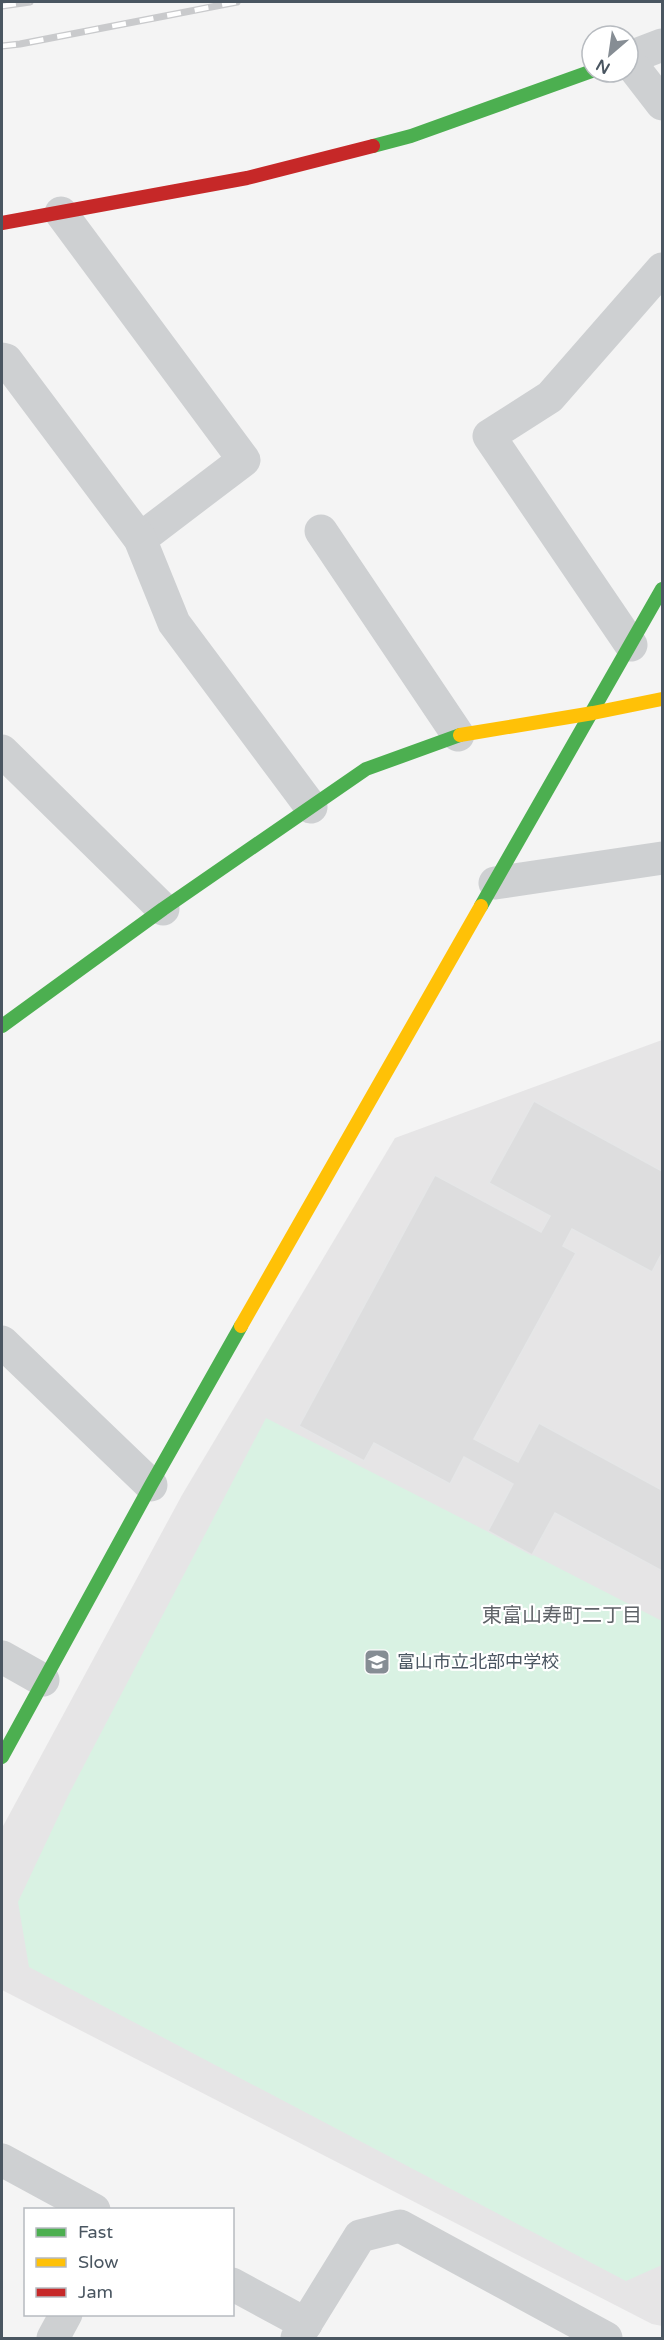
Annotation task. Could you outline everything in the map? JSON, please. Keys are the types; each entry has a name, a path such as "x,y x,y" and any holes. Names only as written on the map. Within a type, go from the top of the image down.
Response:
{"street":[{"path":"640,54 663,45"},
{"path":"640,74 663,104"},
{"path":"2,223 247,178 411,136 580,75"},
{"path":"61,213 244,460 141,539"},
{"path":"631,645 489,436 550,397 663,269"},
{"path":"2,359 6,360 141,539 174,623 311,807"},
{"path":"321,531 458,735"},
{"path":"2,1757 151,1485 663,589"},
{"path":"2,1026 163,909 366,769 458,735 663,699"},
{"path":"2,751 163,909"},
{"path":"495,882 663,858"},
{"path":"2,1341 151,1485"},
{"path":"2,1657 43,1680"},
{"path":"2,2160 90,2208"},
{"path":"234,2285 302,2331 360,2236 400,2226 606,2338"},
{"path":"53,2338 65,2316"}],"shaded area":[{"name":"富山市立北部中学校","path":"662,1040 662,2326 652,2324 2,1990 2,1828 182,1495 395,1138"}],"green space":[{"name":"富山市立北部中学校","path":"266,1418 662,1621 662,2265 626,2281 29,1967 18,1902 69,1794"}],"building":[{"path":"534,1101 662,1171 662,1253 652,1272 572,1229 563,1246 576,1253 474,1439 518,1462 539,1423 662,1490 662,1571 555,1513 532,1555 488,1531 513,1484 464,1457 450,1484 374,1443 364,1461 299,1426 435,1175 541,1232 550,1216 489,1183"}],"railway":[{"path":"2,6 30,2"},
{"path":"2,46 237,2"}],"traffic: fast":[{"path":"373,146 411,136 580,75"},
{"path":"481,906 662,589"},
{"path":"2,1026 163,909 366,769 460,735"},
{"path":"2,1757 241,1326"}],"traffic: slow":[{"path":"460,735 662,699"},
{"path":"241,1326 481,906"}],"traffic: jam":[{"path":"2,223 247,178 373,146"}],"place":[{"name":"富山市立北部中学校","path":"377,1662"}],"district":[{"name":"東富山寿町二丁目","path":"562,1615"}]}
